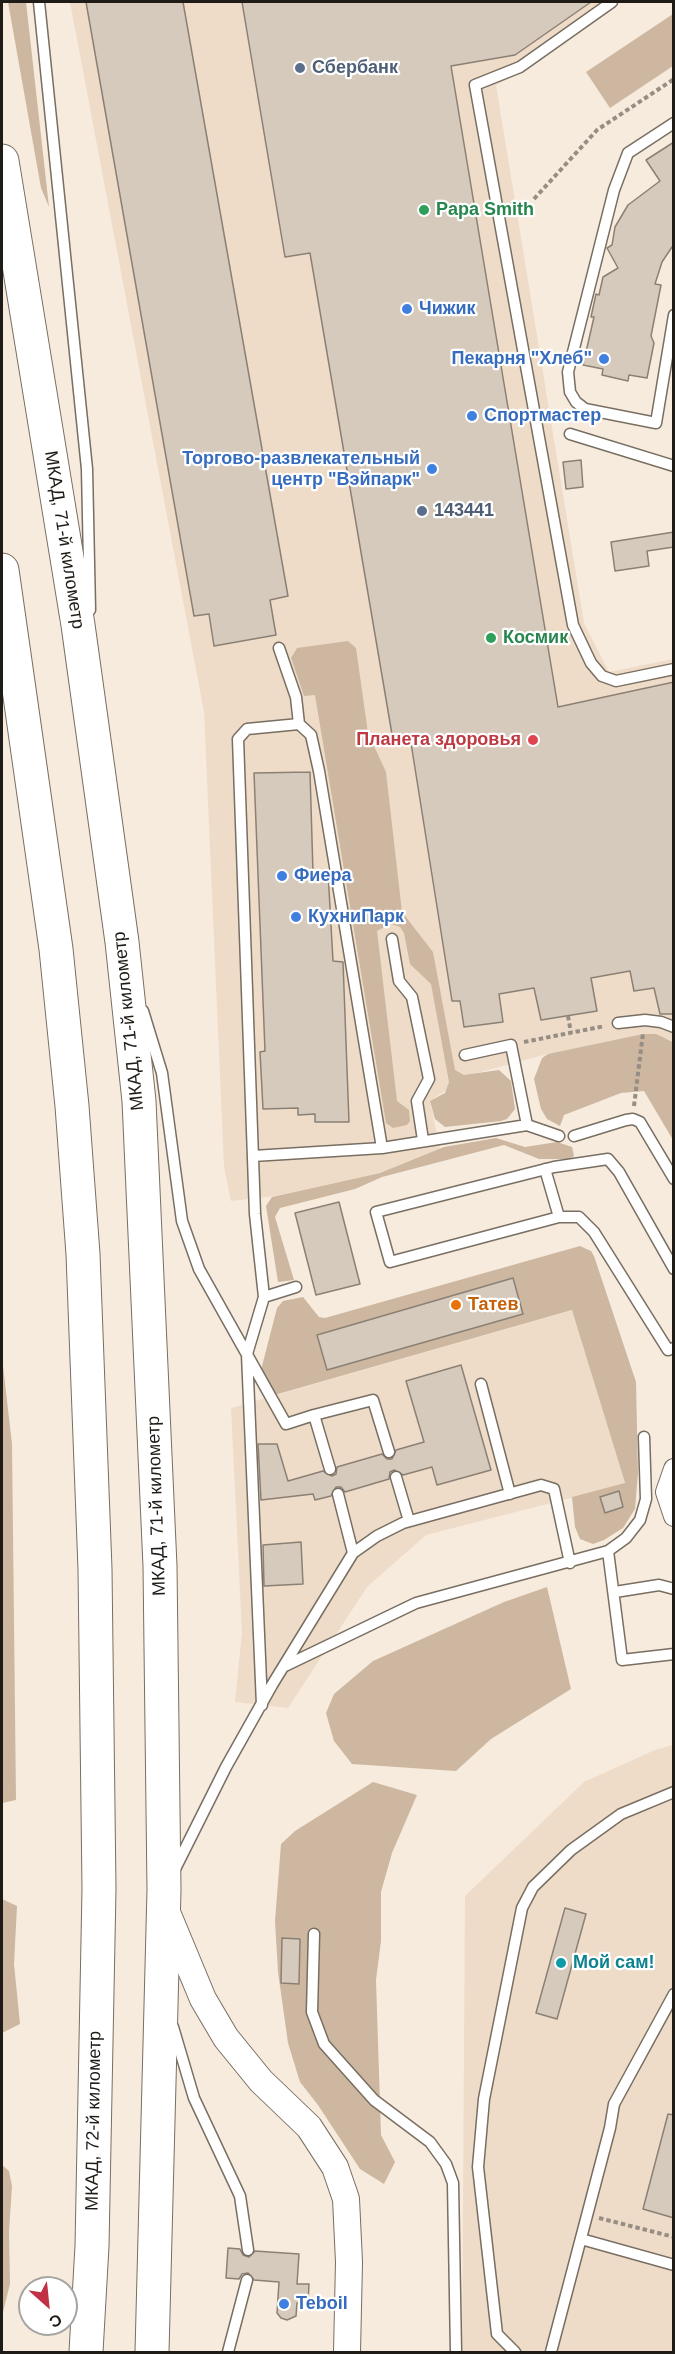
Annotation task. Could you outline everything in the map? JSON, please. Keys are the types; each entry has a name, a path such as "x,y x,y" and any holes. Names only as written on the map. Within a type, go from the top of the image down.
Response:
{"highway":[{"name":"МКАД, 71-й километр","path":"2,161 76,613 122,942 139,1101 160,1566 165,1898"},
{"name":"МКАД, 72-й километр","path":"2,570 56,949 72,1106 82,1254 94,1546 99,1889 92,2246 86,2352"},
{"path":"152,2352 165,1898"}],"street":[{"path":"674,1469 666,1492 674,1516"},
{"path":"165,1898 203,1999 226,2038 261,2081 309,2127 335,2167 346,2199 349,2262 347,2352"}],"lane":[{"path":"39,2 87,469 91,622"},
{"path":"612,2 520,67 475,85 573,625 591,663 602,675 616,681 674,669"},
{"path":"674,123 628,153 614,190 568,372 570,392 576,402 585,409 656,423 674,315"},
{"path":"570,434 674,466"},
{"path":"91,633 93,739"},
{"path":"279,648 296,697 298,724 311,735 319,771 382,1148"},
{"path":"262,1705 247,1354 264,1297 256,1223 238,739 247,729 298,724"},
{"path":"392,939 399,981 412,997 429,1079 417,1101 423,1140"},
{"path":"122,942 162,1073 182,1221 200,1269 286,1424 373,1400 389,1452"},
{"path":"618,1023 645,1020 661,1022 674,1027"},
{"path":"465,1055 511,1045 527,1125"},
{"path":"574,1136 633,1119 640,1122 674,1179"},
{"path":"253,1156 382,1148 527,1125 559,1136"},
{"path":"674,1269 619,1172 608,1159 545,1170 376,1212 390,1262 559,1217 579,1217 594,1232 668,1350 674,1348"},
{"path":"545,1170 559,1217"},
{"path":"264,1297 296,1287"},
{"path":"480,1384 510,1494"},
{"path":"314,1415 330,1469"},
{"path":"285,1666 416,1603 446,1593 570,1563 608,1551 626,1538 640,1520 646,1499 644,1437"},
{"path":"396,1477 409,1521"},
{"path":"165,1898 226,1767 353,1553 377,1536 409,1521 541,1485 554,1489 570,1563"},
{"path":"338,1494 353,1553"},
{"path":"608,1551 622,1660 674,1654"},
{"path":"615,1592 659,1585 674,1589"},
{"path":"515,2352 497,2334 478,2168 484,2099 522,1908 533,1887 571,1850 621,1814 674,1792"},
{"path":"314,1934 312,2012 324,2044 374,2100 430,2142 446,2164 453,2182 456,2352"},
{"path":"163,1992 194,2098 240,2196 249,2250"},
{"path":"551,2352 588,2215 614,2104 674,1994"},
{"path":"581,2239 674,2265"},
{"path":"228,2352 247,2280"}],"path":[{"path":"534,199 597,130 674,79"},
{"path":"568,1016 571,1033"},
{"path":"633,1119 645,1020"},
{"path":"511,1045 618,1023"},
{"path":"588,2215 674,2237"}],"shaded area":[{"path":"8,2 26,2 49,207 41,188"},
{"path":"70,2 620,2 520,73 496,85 584,623 609,672 673,659 673,1042 668,1039 548,1054 469,1075 430,1101 440,1149 380,1173 275,1196 231,1201 224,1167 204,712"},
{"path":"673,14 673,66 610,108 586,72"},
{"path":"348,641 356,648 368,733 386,772 402,912 433,952 455,1070 464,1075 499,1070 511,1081 515,1109 507,1119 501,1121 445,1127 435,1119 430,1101 445,1093 449,1082 431,984 410,964 404,933 400,927 391,924 377,931 397,1101 409,1110 410,1121 407,1125 393,1128 386,1123 315,695 304,696 291,658 297,648"},
{"path":"643,1034 656,1034 673,1042 673,1140 644,1091 621,1093 564,1115 560,1126 547,1119 541,1109 534,1079 542,1058 548,1054"},
{"path":"496,1138 525,1147 557,1142 572,1147 574,1156 570,1159 539,1159 504,1145 382,1177 355,1189 280,1208 275,1217 294,1280 278,1282 266,1206 272,1197 380,1173 444,1147"},
{"path":"580,1246 591,1251 594,1256 636,1382 638,1473 635,1509 623,1528 604,1540 593,1544 580,1539 575,1527 572,1497 625,1483 572,1310 264,1398 261,1384 262,1366 277,1308 283,1301 303,1297 319,1317 325,1318"},
{"path":"573,1310 625,1484 426,1535 367,1587 288,1708 235,1702 242,1632 231,1408"},
{"path":"2,1357 12,1444 16,1800 2,1803"},
{"path":"547,1587 571,1689 491,1739 456,1771 352,1764 334,1741 326,1713 334,1694 373,1661 504,1602"},
{"path":"673,1745 673,2352 462,2352 465,1896 584,1782 655,1750"},
{"path":"373,1782 417,1795 392,1853 381,1892 381,1941 376,1980 381,2135 395,2162 384,2184 360,2169 300,2082 288,2043 278,1972 275,1921 281,1844 295,1831"},
{"path":"2,1899 17,1906 14,1964 20,2024 2,2033"},
{"path":"2,2165 9,2171 12,2186 9,2232 10,2284 2,2316"}],"building":[{"path":"86,2 183,2 288,596 270,600 276,635 214,646 209,614 194,616"},
{"name":"Торгово-развлекательный центр \"Вэйпарк\"","path":"242,2 591,2 515,55 451,66 558,707 674,682 674,1014 660,1014 654,988 634,991 630,971 591,978 597,1011 541,1020 534,988 499,994 503,1022 464,1027 460,1001 452,1001 411,743 394,746 310,253 285,257"},
{"path":"674,142 674,244 662,262 655,284 661,285 651,336 654,343 647,378 629,375 628,381 602,375 603,369 583,365 594,317 591,317 596,294 599,295 603,277 618,268 607,248 612,245 615,227 628,205 660,181 646,160"},
{"path":"581,460 583,487 566,489 563,462"},
{"path":"674,532 674,547 647,551 649,566 615,571 611,542"},
{"name":"КухниПарк","path":"310,772 313,873 328,872 333,961 343,962 349,1122 315,1122 315,1114 298,1115 298,1108 263,1109 260,1052 265,1051 254,773"},
{"path":"339,1202 360,1284 316,1295 295,1213"},
{"path":"513,1278 523,1314 327,1370 317,1335"},
{"path":"461,1365 491,1470 437,1485 432,1467 403,1475 394,1470 390,1472 389,1479 345,1492 341,1487 336,1487 331,1496 315,1500 313,1494 261,1500 258,1444 277,1444 288,1481 323,1471 332,1476 336,1474 337,1467 382,1454 387,1459 392,1459 396,1450 424,1442 406,1381"},
{"path":"619,1491 623,1507 605,1513 600,1497"},
{"path":"301,1542 303,1584 264,1586 263,1545"},
{"name":"Мой сам!","path":"565,1908 586,1914 557,2019 536,2013"},
{"path":"282,1938 300,1939 299,1984 281,1983"},
{"path":"668,2114 674,2115 674,2218 643,2209"},
{"name":"Teboil","path":"228,2248 240,2249 243,2255 249,2257 255,2251 299,2254 297,2284 309,2284 308,2303 297,2303 296,2316 287,2320 281,2318 277,2313 279,2282 254,2280 248,2273 242,2274 239,2279 226,2278"}],"place":[{"name":"Сбербанк","path":"300,68"},
{"name":"Papa Smith","path":"424,210"},
{"name":"Чижик","path":"407,309"},
{"name":"Пекарня \"Хлеб\"","path":"604,359"},
{"name":"Спортмастер","path":"472,416"},
{"name":"Торгово-развлекательный центр \"Вэйпарк\"","path":"432,469"},
{"name":"143441","path":"422,511"},
{"name":"Космик","path":"491,638"},
{"name":"Планета здоровья","path":"533,740"},
{"name":"Фиера","path":"282,876"},
{"name":"КухниПарк","path":"296,917"},
{"name":"Татев","path":"456,1305"},
{"name":"Мой сам!","path":"561,1963"},
{"name":"Teboil","path":"284,2304"}]}
